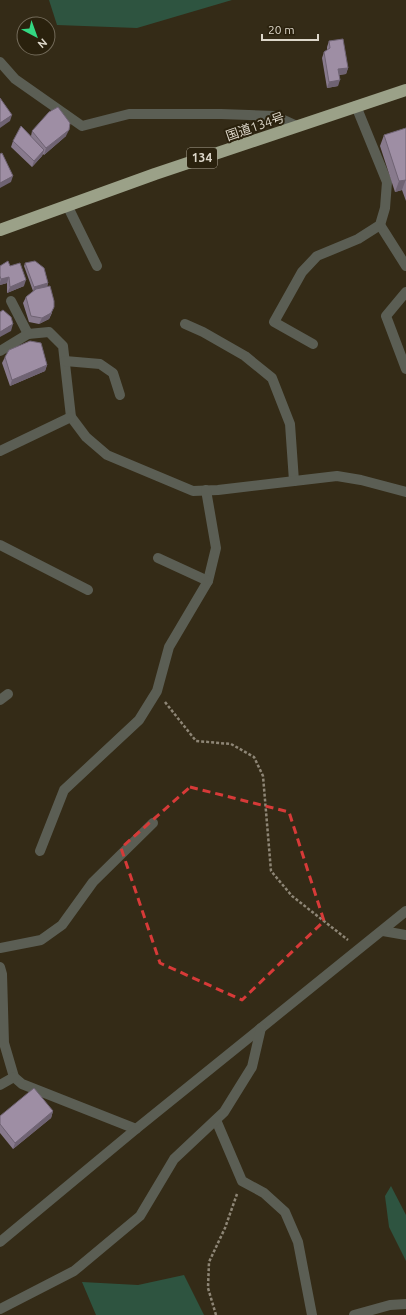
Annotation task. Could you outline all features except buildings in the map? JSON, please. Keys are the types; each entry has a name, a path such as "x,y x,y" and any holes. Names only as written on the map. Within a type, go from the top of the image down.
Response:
{"highway":[{"name":"国道134号","path":"0,230 67,205 406,90"}],"street":[{"path":"0,62 16,79 82,126 129,114 221,114 275,116 297,126"},
{"path":"312,344 274,322 302,272 317,256 358,239 380,225 385,208 387,182 356,106"},
{"path":"67,205 97,266"},
{"path":"380,225 406,266"},
{"path":"406,292 386,316 406,369"},
{"path":"11,301 28,334"},
{"path":"185,324 203,332 246,356 272,378 290,424 294,481"},
{"path":"0,351 28,334 49,332 63,346 71,417 86,437 107,455 192,491 337,476 362,480 406,492"},
{"path":"65,361 100,364 113,373 120,394"},
{"path":"0,451 71,417"},
{"path":"40,851 64,790 139,720 156,691 169,647 208,581 216,548 206,490"},
{"path":"0,546 88,590"},
{"path":"158,558 208,581"},
{"path":"0,948 41,940 62,925 93,882 153,823"},
{"path":"0,1242 136,1129 406,912"},
{"path":"383,931 406,935"},
{"path":"0,967 2,974 4,1043 14,1077 22,1084 136,1129"},
{"path":"0,1309 74,1271 140,1216 174,1159 224,1112 252,1067 261,1028"},
{"path":"0,1085 14,1077"},
{"path":"216,1120 242,1180 264,1193 285,1212 298,1242 312,1315"},
{"path":"354,1315 390,1305 406,1304"}],"path":[{"path":"156,691 196,741 231,744 254,757 263,776 271,871 292,896 360,949"},
{"path":"216,1315 208,1288 209,1262 225,1228 242,1180"}],"highlighted area":[{"path":"190,787 289,812 324,921 242,1000 160,963 121,848"}],"green space":[{"path":"49,0 232,0 137,28 57,25 56,16 54,16"},
{"path":"391,1186 406,1215 406,1261 389,1227 385,1196"},
{"path":"184,1275 204,1315 96,1315 82,1282 138,1285"}]}
